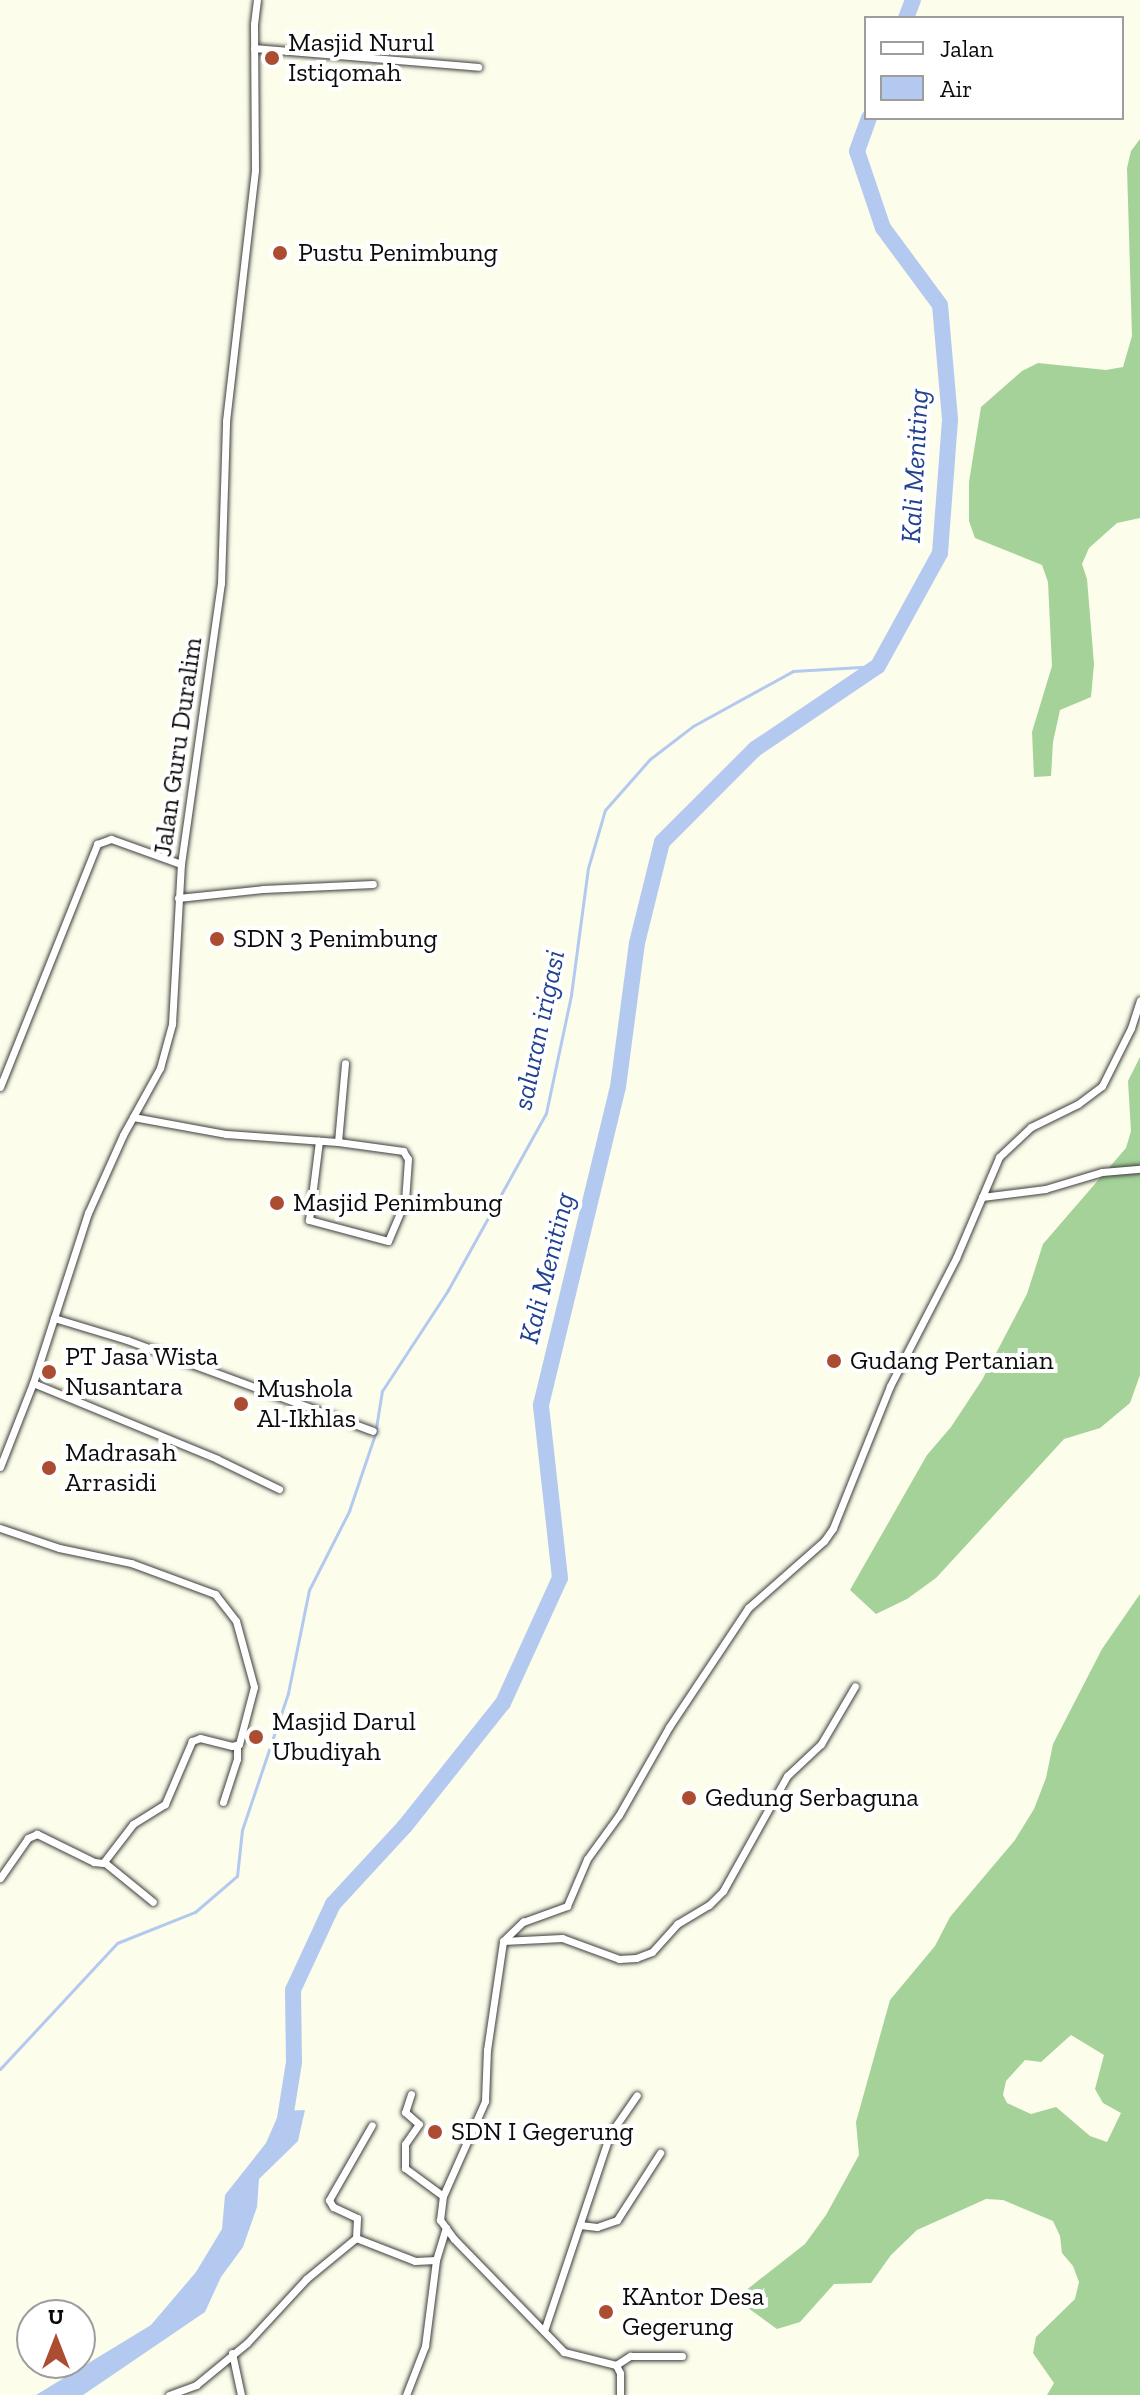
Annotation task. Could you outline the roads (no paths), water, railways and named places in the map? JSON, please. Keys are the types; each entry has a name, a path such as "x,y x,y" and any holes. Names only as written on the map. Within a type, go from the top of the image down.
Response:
{"street":[{"name":"Jalan Guru Duralim","path":"0,1467 33,1383 88,1213 160,1068 170,1036 181,864 221,583 225,432 256,142 254,48 257,0"},
{"path":"254,48 478,67"},
{"path":"0,1087 96,845 111,839 181,864"},
{"path":"178,898 263,889 373,884"},
{"path":"620,2395 620,2373 616,2365 605,2360 571,2356 440,2220 443,2196 485,2101 487,2050 495,2019 503,1941 523,1922 567,1906 591,1853 619,1815 669,1727 748,1608 824,1541 833,1528 890,1386 956,1258 999,1157 1017,1137 1102,1086 1131,1028 1140,1000"},
{"path":"338,1142 345,1063"},
{"path":"133,1117 206,1131 338,1142 401,1151 408,1156 403,1210 388,1241 309,1220 319,1141"},
{"path":"982,1197 1045,1189 1102,1172 1140,1169"},
{"path":"54,1318 127,1340 373,1431"},
{"path":"33,1383 217,1459 279,1489"},
{"path":"0,1528 59,1548 139,1566 202,1587 220,1598 236,1621 254,1687 223,1802"},
{"path":"503,1941 562,1938 619,1959 636,1958 652,1952 677,1924 709,1905 723,1891 787,1776 821,1744 855,1686"},
{"path":"104,1862 133,1824 165,1804 192,1741 202,1738 237,1745"},
{"path":"0,1878 35,1834 44,1835 94,1862 104,1862 153,1902"},
{"path":"411,2094 405,2112 419,2124 405,2144 405,2168 443,2196"},
{"path":"544,2331 610,2134 637,2095"},
{"path":"169,2395 196,2385 261,2330 306,2279 356,2238 357,2218 333,2207 329,2200 372,2125"},
{"path":"580,2225 597,2227 617,2220 660,2153"},
{"path":"406,2395 425,2346 436,2260 446,2227"},
{"path":"356,2238 415,2261 436,2260"},
{"path":"232,2353 241,2395"},
{"path":"616,2365 630,2356 682,2356"}],"water":[{"path":"305,2110 298,2141 259,2179 257,2207 243,2247 221,2277 205,2312 83,2395 36,2395 62,2379 96,2379 96,2358 151,2325 196,2272 222,2229 225,2195 266,2143 280,2111"}],"waterway":[{"name":"Kali Meniting","path":"907,16 913,0"},
{"name":"Kali Meniting","path":"283,2131 294,2062 293,1990 333,1904 405,1826 503,1703 560,1578 541,1405 618,1087 637,943 662,842 755,749 878,666 940,553 950,419 940,305 883,228 857,151 868,120"},
{"name":"saluran irigasi","path":"0,2069 117,1943 195,1912 237,1876 242,1830 288,1693 309,1590 349,1511 375,1434 382,1391 448,1290 546,1113 571,995 588,868 605,810 650,759 693,726 793,671 878,666"}],"place":[{"name":"Masjid Nurul Istiqomah","path":"272,58"},
{"name":"Pustu Penimbung","path":"280,253"},
{"name":"SDN 3 Penimbung","path":"217,939"},
{"name":"Masjid Penimbung","path":"277,1203"},
{"name":"Gudang Pertanian","path":"834,1361"},
{"name":"PT Jasa Wista Nusantara","path":"49,1372"},
{"name":"Mushola Al-Ikhlas","path":"241,1404"},
{"name":"Madrasah Arrasidi","path":"49,1468"},
{"name":"Masjid Darul Ubudiyah","path":"256,1737"},
{"name":"Gedung Serbaguna","path":"689,1798"},
{"name":"SDN I Gegerung","path":"435,2132"},
{"name":"KAntor Desa Gegerung","path":"606,2312"}]}
